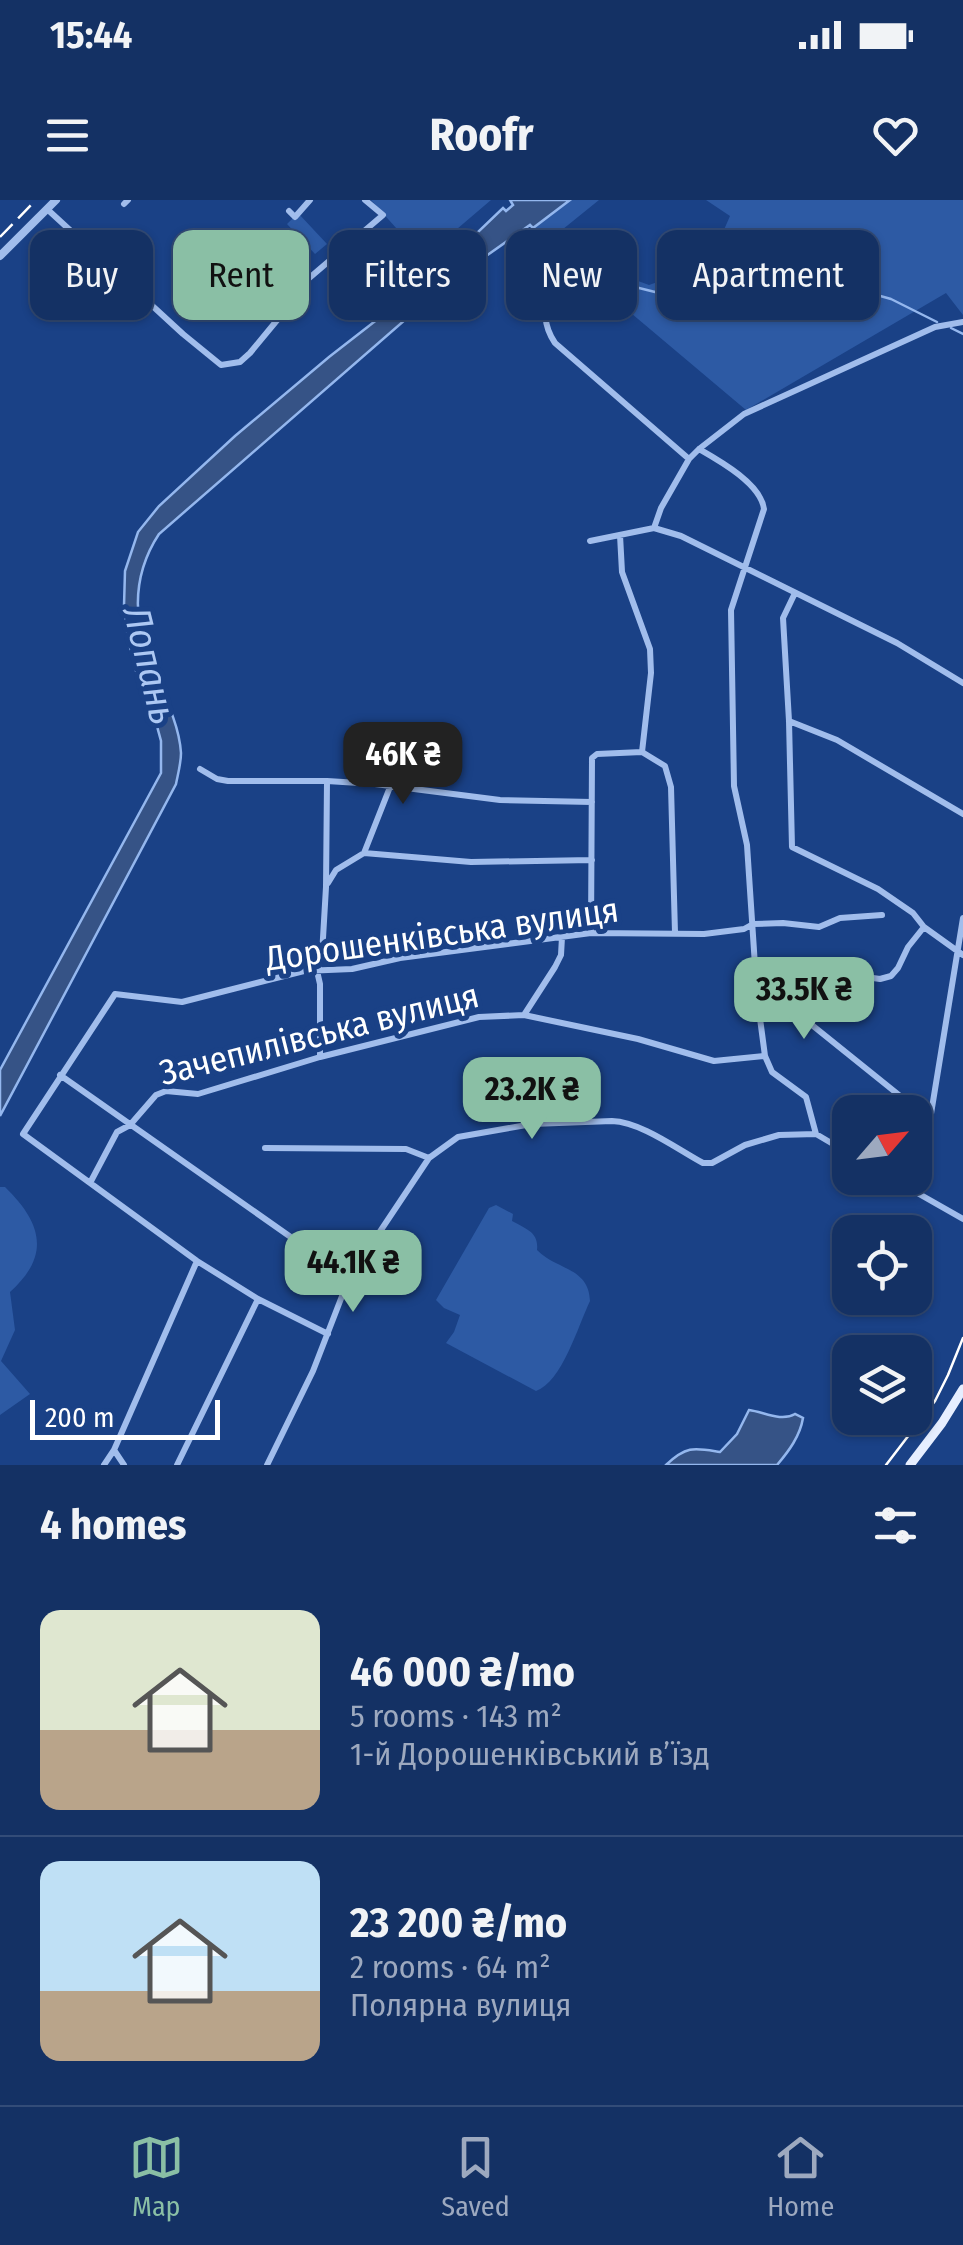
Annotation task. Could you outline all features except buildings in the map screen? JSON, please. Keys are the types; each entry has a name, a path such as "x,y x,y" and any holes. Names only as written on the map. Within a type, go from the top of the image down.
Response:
{"main road":[{"path":"910,1465 962,1395"}],"street":[{"path":"0,256 56,200"},
{"path":"289,211 296,217 310,200"},
{"path":"48,209 182,334 222,365 240,362 250,353 284,312 287,297 382,215 365,200"},
{"path":"545,320 556,343 690,460"},
{"path":"654,528 661,508 690,460 744,414 936,327 963,322"},
{"path":"699,449 731,468 762,498 764,509 731,610 734,786 747,846 765,1056 772,1072 806,1097 816,1134"},
{"path":"590,541 654,528 682,536 896,643 963,684"},
{"path":"620,535 622,572 650,649 642,752"},
{"path":"795,593 783,618 792,847 878,889 960,953"},
{"path":"789,721 837,740 963,814"},
{"path":"591,934 592,758 596,754 642,752 665,766 671,787 675,933"},
{"path":"200,770 228,782 375,784 500,800 592,802"},
{"path":"320,1057 317,971 322,955 326,886 327,782"},
{"path":"326,886 336,870 364,852 390,788"},
{"path":"364,852 470,862 592,860"},
{"name":"Дорошенківська вулиця","path":"90,1183 23,1134 115,994 182,1002 304,971 352,969 400,958 562,937 704,934 744,929 753,924 819,927 840,918 882,915"},
{"path":"757,996 797,1013 930,1120 963,918"},
{"path":"827,978 892,976 924,927"},
{"path":"524,1016 556,968 562,937"},
{"name":"Зачепилівська вулиця","path":"90,1183 116,1132 130,1125 156,1095 166,1091 198,1094 320,1057 479,1017 524,1016 638,1039 714,1061 765,1056"},
{"path":"60,1075 350,1278"},
{"path":"267,1465 350,1278 429,1158 458,1137 532,1124 622,1121 703,1163 779,1135 816,1134 832,1143"},
{"path":"265,1148 406,1149 429,1158"},
{"path":"90,1183 197,1261 258,1299 328,1334"},
{"path":"921,1195 963,1219"},
{"path":"104,1465 197,1261"},
{"path":"177,1465 258,1299"},
{"path":"114,1450 124,1465"}],"shaded area":[{"path":"371,200 491,200 456,230 398,230"},
{"path":"513,200 599,200 562,230 537,230"},
{"path":"706,200 963,200 963,315 946,293 746,410 637,318 637,281 649,285 657,282 657,320 879,320 879,230 724,230 730,216"},
{"path":"298,213 327,244 315,254 309,248 309,230 293,230 287,224"},
{"path":"0,1187 18,1200 37,1239 32,1265 10,1292 15,1330 1,1361 30,1394 0,1415"},
{"path":"496,1205 513,1214 512,1221 534,1235 537,1250 578,1275 588,1290 590,1301 568,1352 554,1377 536,1391 446,1343 460,1315 436,1300 489,1208"}],"water":[{"path":"510,200 570,200 533,228 530,225 523,230 506,230 506,242 486,256 486,230 480,230 503,208 506,211 513,205"},
{"name":"Лопань","path":"377,320 405,320 159,534 150,550 140,582 139,615 145,649 177,730 181,753 176,784 0,1116 0,1070 161,773 161,741 149,697 136,671 124,606 125,571 138,532 159,506 235,436"},
{"path":"749,1410 803,1418 793,1443 777,1465 666,1465 692,1450 720,1452 737,1434"}],"waterway":[{"path":"637,288 655,292 677,284 711,285 738,267 786,252 852,288 891,299 937,322"},
{"path":"951,328 963,334"}],"tram line":[{"path":"886,1465 935,1401 963,1338"}],"railway":[{"path":"0,237 36,200"}]}
